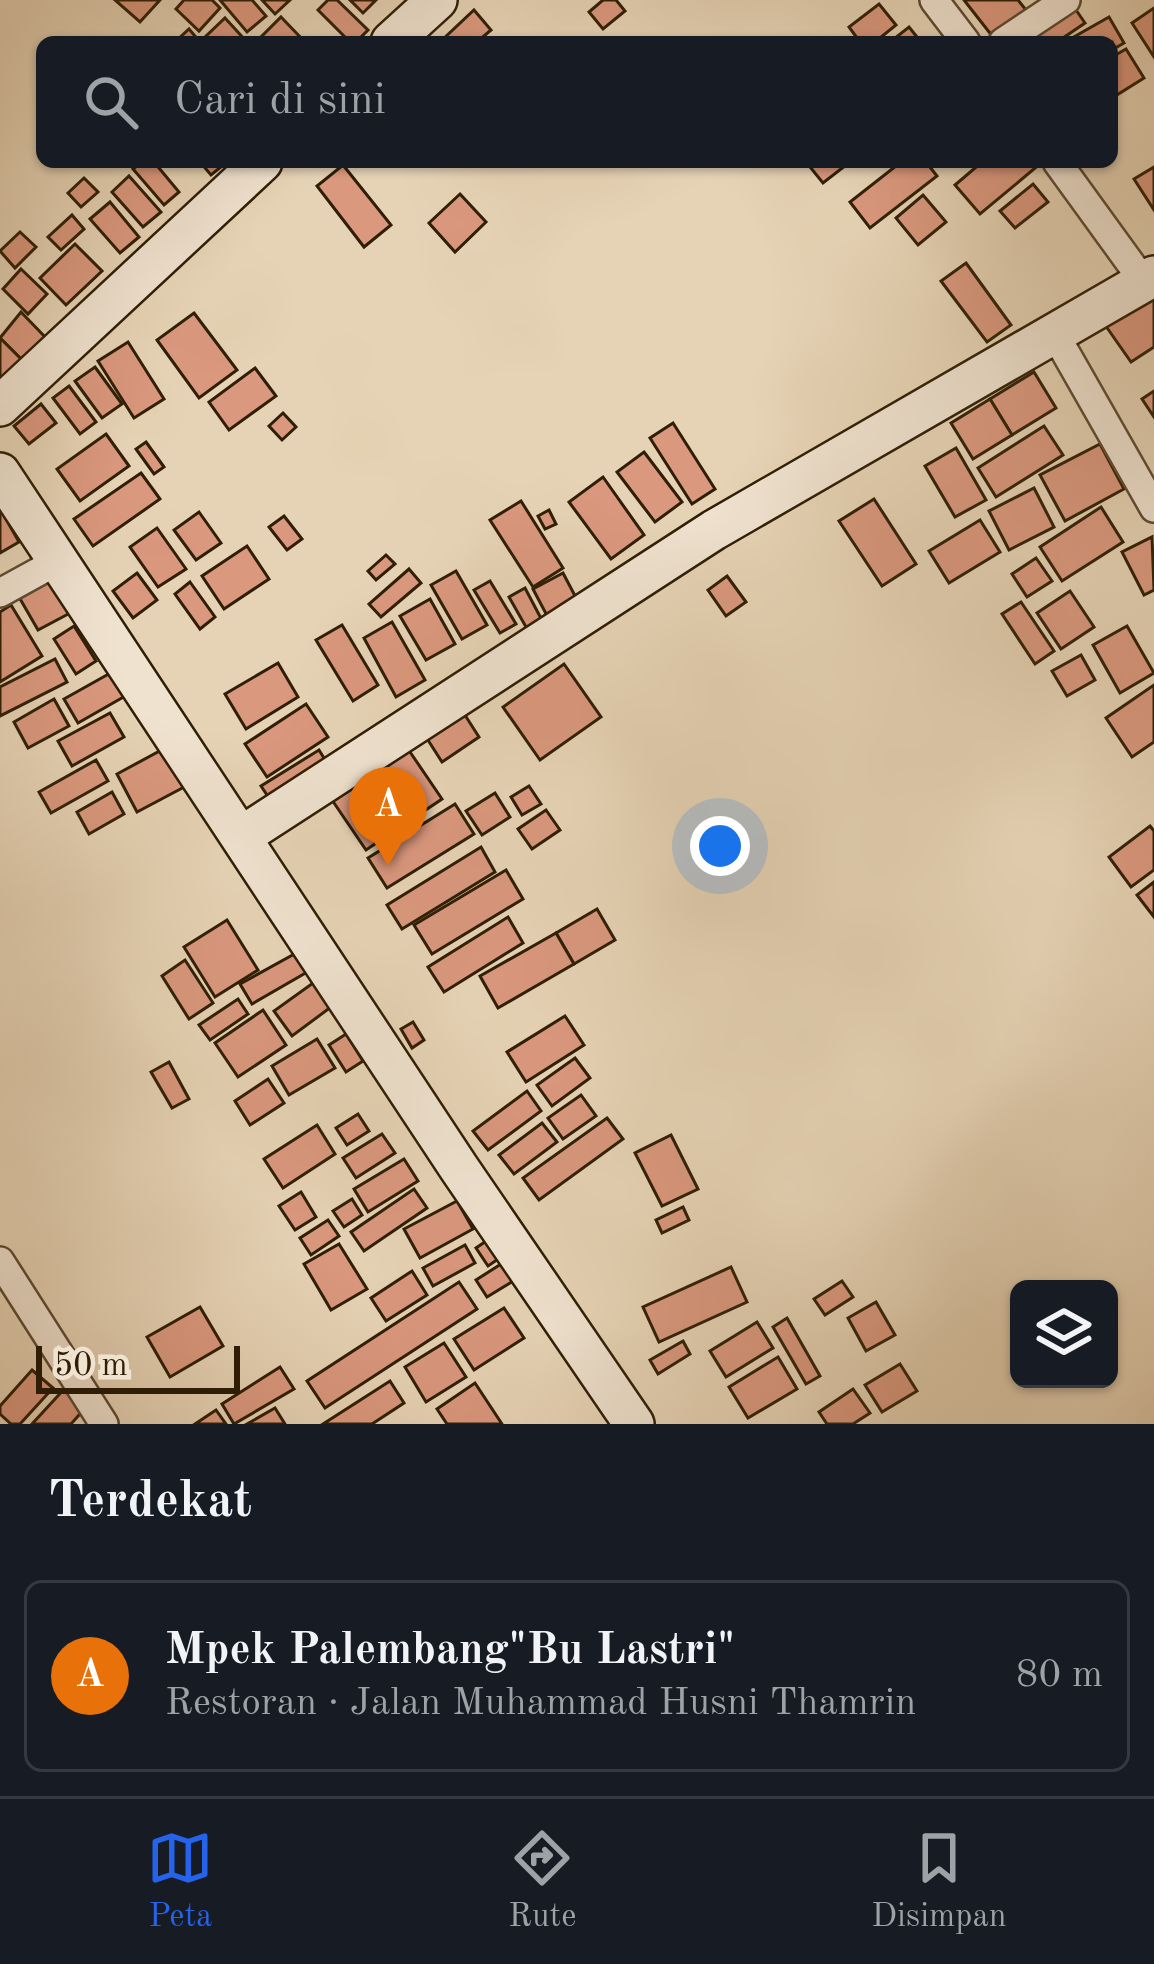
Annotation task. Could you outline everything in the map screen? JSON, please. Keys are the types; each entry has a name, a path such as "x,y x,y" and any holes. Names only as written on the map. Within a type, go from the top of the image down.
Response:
{"street":[{"path":"398,36 437,0"},
{"path":"934,0 961,36"},
{"path":"1012,36 1066,0"},
{"path":"0,406 256,168"},
{"path":"242,836 714,530 1149,279 1062,168"},
{"path":"1056,336 1154,508"},
{"path":"0,473 459,1168 634,1424"},
{"path":"0,593 58,561"},
{"path":"0,1261 104,1424"}],"building":[{"path":"115,0 160,0 140,22"},
{"path":"184,0 212,0 220,8 199,31 176,9"},
{"path":"220,0 252,0 266,16 247,32"},
{"path":"262,0 290,0 275,14"},
{"path":"328,0 337,0 368,30 362,36 344,36 318,10"},
{"path":"350,0 376,0 363,13"},
{"path":"603,0 616,0 625,11 603,29 589,12"},
{"path":"964,0 1018,0 1026,10 992,36"},
{"path":"879,4 896,25 882,36 856,36 849,27"},
{"path":"1074,7 1085,23 1066,36 1032,36"},
{"path":"1154,8 1154,57 1132,23"},
{"path":"474,10 491,30 484,36 446,36"},
{"path":"281,17 299,36 262,36"},
{"path":"1109,17 1124,43 1118,46 1118,36 1076,36"},
{"path":"225,18 242,36 206,36"},
{"path":"1126,49 1144,78 1118,94 1118,54"},
{"path":"1154,167 1154,210 1134,179"},
{"path":"159,168 179,192 164,205 133,169"},
{"path":"345,168 391,225 364,247 317,186"},
{"path":"811,168 842,168 823,183"},
{"path":"893,168 931,168 937,176 870,228 850,202"},
{"path":"975,168 1035,168 980,214 955,185"},
{"path":"129,176 161,212 143,227 112,192"},
{"path":"84,178 98,192 81,207 68,193"},
{"path":"1033,184 1048,202 1015,228 1000,211"},
{"path":"460,194 486,222 455,252 429,223"},
{"path":"923,195 946,222 918,245 896,218"},
{"path":"110,202 139,237 120,253 90,219"},
{"path":"72,215 84,229 61,250 48,237"},
{"path":"20,232 36,247 15,268 0,251"},
{"path":"75,244 102,271 66,305 40,278"},
{"path":"966,263 1011,325 987,342 941,281"},
{"path":"21,269 47,294 28,314 3,289"},
{"path":"1154,288 1154,347 1131,362 1103,322"},
{"path":"21,312 46,338 23,361 0,338"},
{"path":"194,313 237,370 199,398 157,340"},
{"path":"0,338 23,361 0,383"},
{"path":"128,342 164,399 134,418 98,361"},
{"path":"95,367 122,404 102,418 75,381"},
{"path":"255,368 276,396 229,430 209,402"},
{"path":"1034,372 1056,408 1012,435 990,399"},
{"path":"69,386 96,422 80,434 53,398"},
{"path":"1154,391 1154,417 1142,399"},
{"path":"990,399 1012,435 973,459 951,423"},
{"path":"41,404 56,423 29,444 14,426"},
{"path":"283,413 296,427 282,440 269,426"},
{"path":"673,423 715,489 692,504 650,438"},
{"path":"1044,426 1063,455 996,497 978,468"},
{"path":"106,434 129,466 80,501 57,469"},
{"path":"146,442 164,467 154,474 136,449"},
{"path":"1100,444 1124,489 1065,521 1040,475"},
{"path":"956,448 986,500 955,517 925,466"},
{"path":"644,452 682,502 655,522 617,472"},
{"path":"141,473 160,499 93,546 74,519"},
{"path":"603,477 644,535 611,559 569,502"},
{"path":"1034,488 1054,527 1009,550 989,511"},
{"path":"874,499 916,564 882,586 839,521"},
{"path":"521,501 563,568 533,587 490,520"},
{"path":"1101,507 1123,542 1062,581 1040,547"},
{"path":"549,510 556,524 545,529 538,516"},
{"path":"199,512 221,543 196,560 174,530"},
{"path":"0,513 19,542 0,553"},
{"path":"284,516 302,539 287,550 269,527"},
{"path":"980,520 1000,552 949,583 929,551"},
{"path":"157,528 186,569 158,587 130,547"},
{"path":"1152,537 1154,590 1144,595 1122,552"},
{"path":"247,546 269,579 224,609 202,576"},
{"path":"386,555 395,564 376,580 368,571"},
{"path":"1036,558 1052,581 1027,597 1012,574"},
{"path":"409,569 421,583 381,617 369,604"},
{"path":"456,571 487,625 462,639 431,585"},
{"path":"137,573 157,600 133,618 113,591"},
{"path":"563,573 583,611 553,627 533,589"},
{"path":"727,576 746,602 726,616 708,590"},
{"path":"53,579 72,612 38,630 19,597"},
{"path":"490,581 516,624 500,633 474,590"},
{"path":"190,582 215,617 200,629 175,594"},
{"path":"525,588 545,626 530,634 509,597"},
{"path":"1070,591 1094,627 1061,649 1037,613"},
{"path":"430,599 455,644 426,660 400,616"},
{"path":"1021,602 1054,651 1035,664 1002,614"},
{"path":"11,605 42,656 0,682 0,612"},
{"path":"392,622 425,680 396,697 364,638"},
{"path":"342,625 378,685 353,701 316,640"},
{"path":"74,626 96,661 76,674 54,639"},
{"path":"1127,626 1154,673 1120,693 1093,645"},
{"path":"1081,655 1095,680 1067,696 1052,671"},
{"path":"55,659 67,682 0,716 0,687"},
{"path":"278,663 298,697 246,729 225,694"},
{"path":"564,664 601,717 540,760 503,707"},
{"path":"114,671 127,695 78,723 64,699"},
{"path":"1154,685 1154,742 1132,757 1106,718"},
{"path":"54,699 69,726 28,748 14,722"},
{"path":"306,704 328,737 267,777 245,744"},
{"path":"463,712 479,737 442,762 426,737"},
{"path":"110,713 124,737 72,766 58,741"},
{"path":"167,747 188,785 137,812 117,774"},
{"path":"408,749 442,799 366,850 332,800"},
{"path":"319,750 332,771 275,807 261,786"},
{"path":"96,760 108,781 51,813 39,792"},
{"path":"529,786 541,804 522,815 511,797"},
{"path":"112,792 124,814 89,834 77,812"},
{"path":"495,793 510,817 482,835 466,811"},
{"path":"455,804 474,834 387,888 368,858"},
{"path":"546,810 560,830 532,849 518,829"},
{"path":"1150,826 1154,870 1131,887 1109,857"},
{"path":"481,847 495,872 402,929 387,905"},
{"path":"506,870 523,899 432,954 414,925"},
{"path":"1154,882 1154,917 1137,895"},
{"path":"597,909 615,940 574,964 556,933"},
{"path":"508,917 523,943 444,992 428,967"},
{"path":"227,920 258,970 215,997 184,947"},
{"path":"556,933 574,964 498,1008 480,976"},
{"path":"298,952 309,971 252,1004 240,984"},
{"path":"185,960 213,1003 189,1019 162,976"},
{"path":"313,983 331,1007 292,1036 274,1011"},
{"path":"238,999 248,1014 210,1040 199,1025"},
{"path":"263,1010 286,1045 238,1077 215,1043"},
{"path":"565,1016 584,1045 526,1082 507,1052"},
{"path":"413,1022 424,1040 412,1048 401,1029"},
{"path":"346,1034 363,1061 346,1072 329,1045"},
{"path":"317,1039 335,1068 289,1095 272,1066"},
{"path":"575,1058 590,1078 552,1106 537,1085"},
{"path":"169,1062 189,1099 172,1108 151,1072"},
{"path":"268,1079 284,1103 250,1125 235,1101"},
{"path":"527,1091 541,1111 488,1150 473,1131"},
{"path":"581,1095 596,1116 563,1139 548,1118"},
{"path":"358,1114 369,1131 347,1145 336,1128"},
{"path":"607,1118 623,1139 539,1200 523,1178"},
{"path":"542,1123 557,1142 514,1174 499,1155"},
{"path":"317,1125 335,1154 283,1188 264,1159"},
{"path":"382,1134 395,1153 356,1178 343,1158"},
{"path":"671,1135 698,1189 662,1206 635,1153"},
{"path":"404,1159 418,1181 368,1212 354,1189"},
{"path":"414,1189 427,1208 364,1251 351,1232"},
{"path":"301,1192 316,1217 295,1230 279,1206"},
{"path":"352,1199 362,1215 344,1227 333,1211"},
{"path":"457,1201 473,1229 420,1258 404,1229"},
{"path":"683,1207 689,1220 662,1233 656,1220"},
{"path":"328,1220 339,1236 311,1255 300,1238"},
{"path":"495,1235 507,1253 488,1266 476,1248"},
{"path":"339,1244 367,1289 331,1310 304,1264"},
{"path":"465,1245 475,1263 433,1286 423,1268"},
{"path":"512,1257 523,1275 487,1297 476,1280"},
{"path":"731,1267 747,1302 659,1342 643,1307"},
{"path":"412,1271 427,1295 386,1321 371,1298"},
{"path":"842,1281 853,1297 825,1315 814,1299"},
{"path":"459,1282 477,1309 325,1408 307,1381"},
{"path":"876,1302 895,1335 866,1351 848,1318"},
{"path":"200,1307 223,1346 170,1377 147,1337"},
{"path":"504,1308 524,1338 474,1370 454,1339"},
{"path":"787,1318 820,1376 806,1384 773,1327"},
{"path":"757,1322 773,1348 726,1377 710,1351"},
{"path":"683,1341 690,1354 658,1374 650,1360"},
{"path":"444,1343 466,1377 426,1402 405,1367"},
{"path":"778,1357 797,1389 748,1418 729,1387"},
{"path":"900,1364 917,1391 882,1412 865,1385"},
{"path":"280,1367 294,1389 234,1424 222,1404"},
{"path":"32,1370 53,1388 20,1424 11,1424 0,1414 0,1406"},
{"path":"390,1381 404,1403 372,1424 323,1424"},
{"path":"475,1383 502,1424 447,1424 437,1409"},
{"path":"66,1387 87,1406 71,1424 32,1424"},
{"path":"853,1389 870,1413 853,1424 827,1424 819,1412"},
{"path":"275,1408 285,1424 247,1424"},
{"path":"216,1410 226,1424 195,1424"}],"place":[{"name":"Mpek Palembang\"Bu Lastri\"","path":"388,866"}]}
